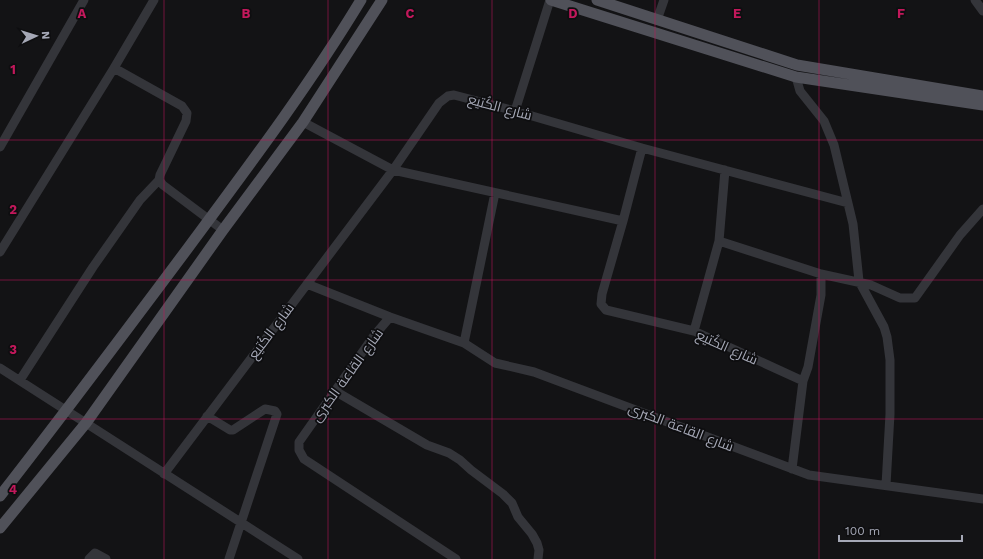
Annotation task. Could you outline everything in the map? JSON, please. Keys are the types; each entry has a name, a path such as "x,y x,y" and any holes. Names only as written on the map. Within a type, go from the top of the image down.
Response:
{"main road":[{"path":"0,496 68,410 210,219 285,116 362,0"},
{"path":"0,528 86,423 223,230 303,122 382,0"},
{"path":"551,0 796,77 983,105"},
{"path":"598,0 797,65 983,96"}],"street":[{"path":"0,147 84,0"},
{"path":"0,252 114,68 154,0"},
{"path":"515,110 551,0"},
{"path":"657,20 664,0"},
{"path":"975,0 983,11"},
{"path":"20,380 93,267 140,200 159,180 186,121 187,113 182,106 114,68"},
{"path":"796,77 800,91 824,121 834,145 853,224 859,282 884,327 890,360 890,414 886,485"},
{"name":"شارع الكُتيع","path":"164,474 393,170 439,103 448,96 454,95 515,110 642,148 624,221 602,294 601,304 606,310 694,331 803,381"},
{"path":"303,122 393,170 624,221"},
{"path":"642,148 848,203"},
{"path":"694,331 719,241 725,170"},
{"path":"159,180 163,185 223,230"},
{"path":"464,343 496,193"},
{"path":"719,241 821,274 871,285 900,298 915,298 960,235 983,209"},
{"path":"792,469 803,381 808,367 821,295 821,274"},
{"name":"شارع القاعة الكبرى","path":"307,284 390,317 464,343 495,363 534,372 809,475 983,500"},
{"name":"شارع القاعة الكبرى","path":"390,317 373,337 305,433 299,442 299,450 304,459 456,559"},
{"path":"0,368 68,410 164,474 298,559"},
{"path":"335,391 427,445 449,453 503,494 512,503 518,517 532,534 537,543 539,550 538,559"},
{"path":"207,416 230,430 233,430 265,409 275,411 277,414 229,559"},
{"path":"89,559 95,553 106,559"}]}
